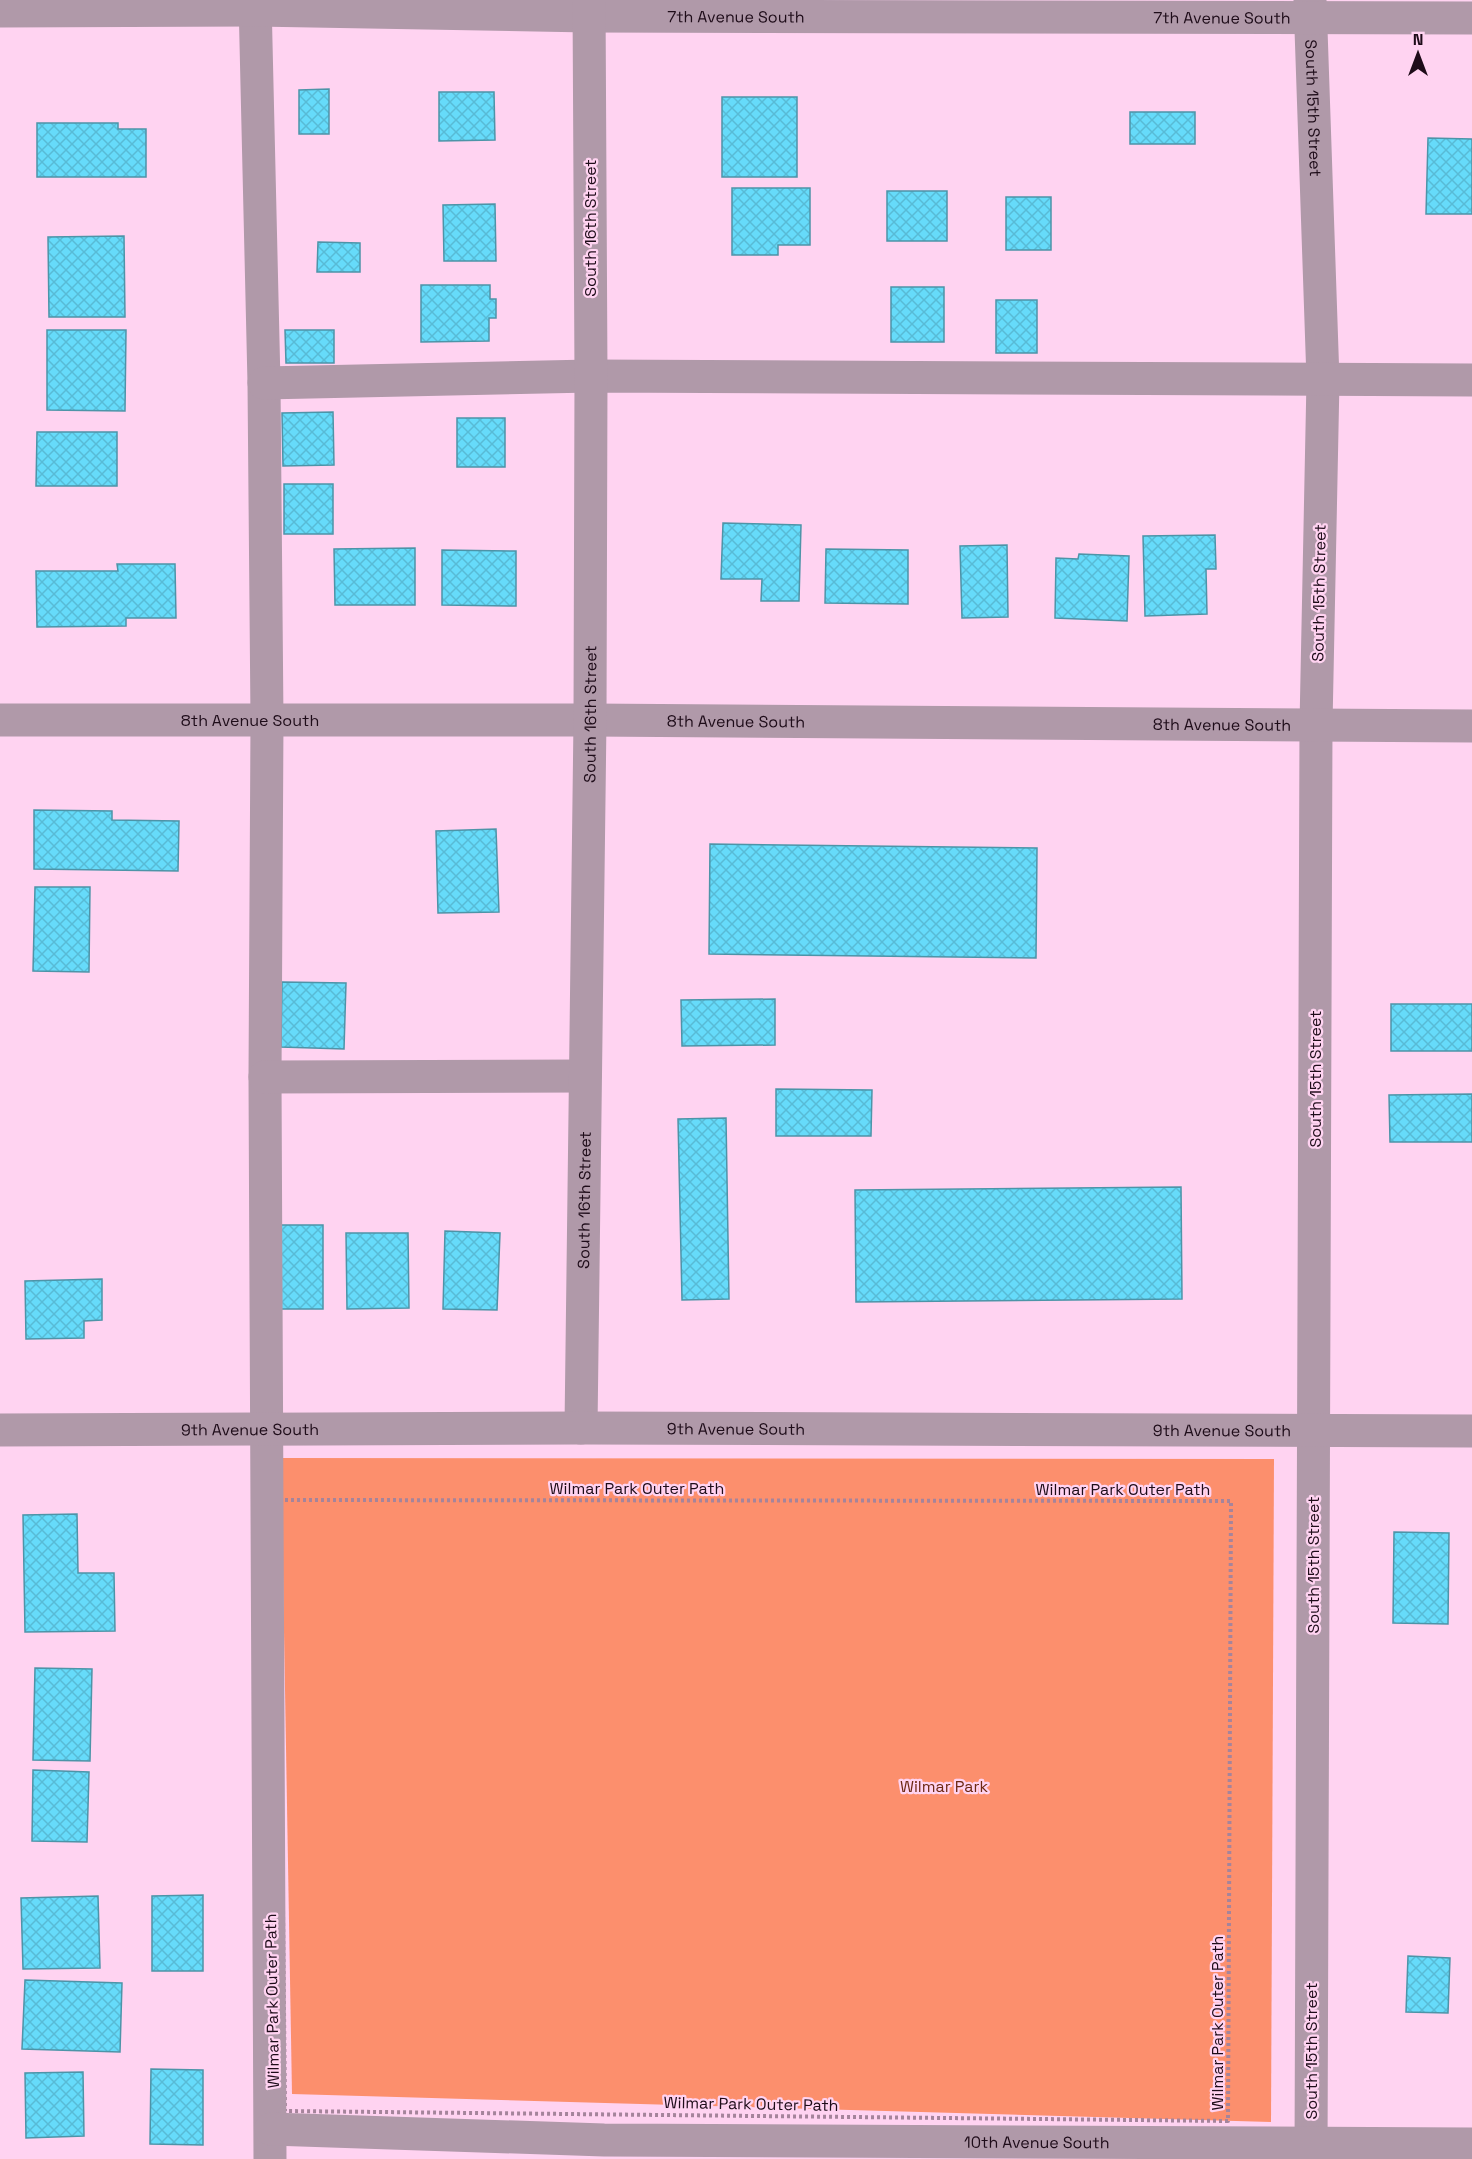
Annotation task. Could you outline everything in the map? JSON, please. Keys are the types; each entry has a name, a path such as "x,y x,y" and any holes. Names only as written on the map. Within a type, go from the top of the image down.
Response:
{"street":[{"name":"7th Avenue South","path":"0,11 255,5 589,8 1310,8 1472,18"},
{"path":"255,5 264,383 267,721 265,1077 270,2144"},
{"name":"South 16th Street","path":"581,1428 590,720 589,8"},
{"name":"South 15th Street","path":"1310,8 1323,380 1316,725 1311,2151"},
{"path":"264,383 591,376 1472,380"},
{"name":"8th Avenue South","path":"0,720 590,720 1472,726"},
{"path":"265,1077 585,1076"},
{"name":"9th Avenue South","path":"0,1430 581,1428 1472,1431"},
{"name":"10th Avenue South","path":"270,2144 603,2149 1311,2151 1472,2144"}],"path":[{"name":"Wilmar Park Outer Path","path":"279,1500 1231,1501 1228,2121 285,2111 279,1500"}],"green space":[{"name":"Wilmar Park","path":"281,1458 1274,1459 1271,2122 292,2094"}],"building":[{"path":"329,89 329,134 299,134 299,90"},
{"path":"439,92 494,92 495,140 439,141"},
{"path":"722,97 797,97 797,177 722,177"},
{"path":"1130,112 1195,112 1195,144 1130,144"},
{"path":"37,123 118,123 118,129 146,129 146,177 37,177"},
{"path":"1428,138 1472,139 1472,214 1426,214"},
{"path":"732,188 810,188 810,245 778,245 778,255 732,255"},
{"path":"887,191 947,191 947,241 887,241"},
{"path":"1006,197 1051,197 1051,250 1006,250"},
{"path":"495,204 496,261 444,261 443,205"},
{"path":"124,236 125,317 49,317 48,237"},
{"path":"318,242 360,243 360,272 317,272"},
{"path":"421,285 490,285 490,299 496,299 496,318 489,318 489,341 421,342"},
{"path":"891,287 944,287 944,342 891,342"},
{"path":"996,300 1037,300 1037,353 996,353"},
{"path":"47,330 126,330 125,411 47,410"},
{"path":"285,330 334,330 334,363 286,363"},
{"path":"333,412 334,465 283,466 282,413"},
{"path":"457,418 505,418 505,467 457,467"},
{"path":"37,432 117,432 117,486 36,486"},
{"path":"284,484 333,484 333,534 284,534"},
{"path":"723,523 801,525 799,601 761,601 762,579 721,579"},
{"path":"1215,535 1216,569 1206,569 1207,614 1145,616 1143,536"},
{"path":"1007,545 1008,617 962,618 960,546"},
{"path":"415,548 415,605 335,605 334,549"},
{"path":"826,549 908,550 908,604 825,603"},
{"path":"442,550 516,551 516,606 442,605"},
{"path":"1079,554 1129,556 1127,621 1055,618 1056,558 1078,559"},
{"path":"117,564 175,564 176,618 126,618 126,626 37,627 36,571 118,571"},
{"path":"34,810 112,811 112,820 179,821 178,871 34,869"},
{"path":"496,829 499,912 438,913 436,831"},
{"path":"710,844 1037,848 1036,958 709,954"},
{"path":"35,887 90,887 89,972 33,971"},
{"path":"282,982 346,983 344,1049 281,1047"},
{"path":"775,999 775,1045 682,1046 681,1000"},
{"path":"1391,1004 1472,1004 1472,1051 1391,1051"},
{"path":"776,1089 872,1090 871,1136 776,1136"},
{"path":"1472,1094 1472,1142 1390,1142 1389,1095"},
{"path":"726,1118 729,1299 682,1300 678,1119"},
{"path":"1181,1187 1182,1299 856,1302 855,1190"},
{"path":"271,1225 323,1225 323,1309 270,1309"},
{"path":"445,1231 500,1233 497,1310 443,1309"},
{"path":"346,1233 408,1233 409,1308 347,1309"},
{"path":"102,1279 102,1320 84,1321 84,1338 26,1339 25,1281"},
{"path":"77,1514 78,1573 114,1573 115,1631 25,1632 23,1515"},
{"path":"1394,1532 1449,1533 1448,1624 1393,1623"},
{"path":"35,1668 92,1669 90,1761 33,1760"},
{"path":"33,1770 89,1772 87,1842 32,1841"},
{"path":"203,1895 203,1971 152,1971 152,1896"},
{"path":"98,1896 100,1968 23,1969 21,1898"},
{"path":"1408,1956 1450,1958 1448,2013 1406,2012"},
{"path":"25,1980 122,1983 120,2052 22,2049"},
{"path":"151,2069 203,2070 203,2145 150,2144"},
{"path":"83,2072 84,2136 26,2138 25,2073"}]}
